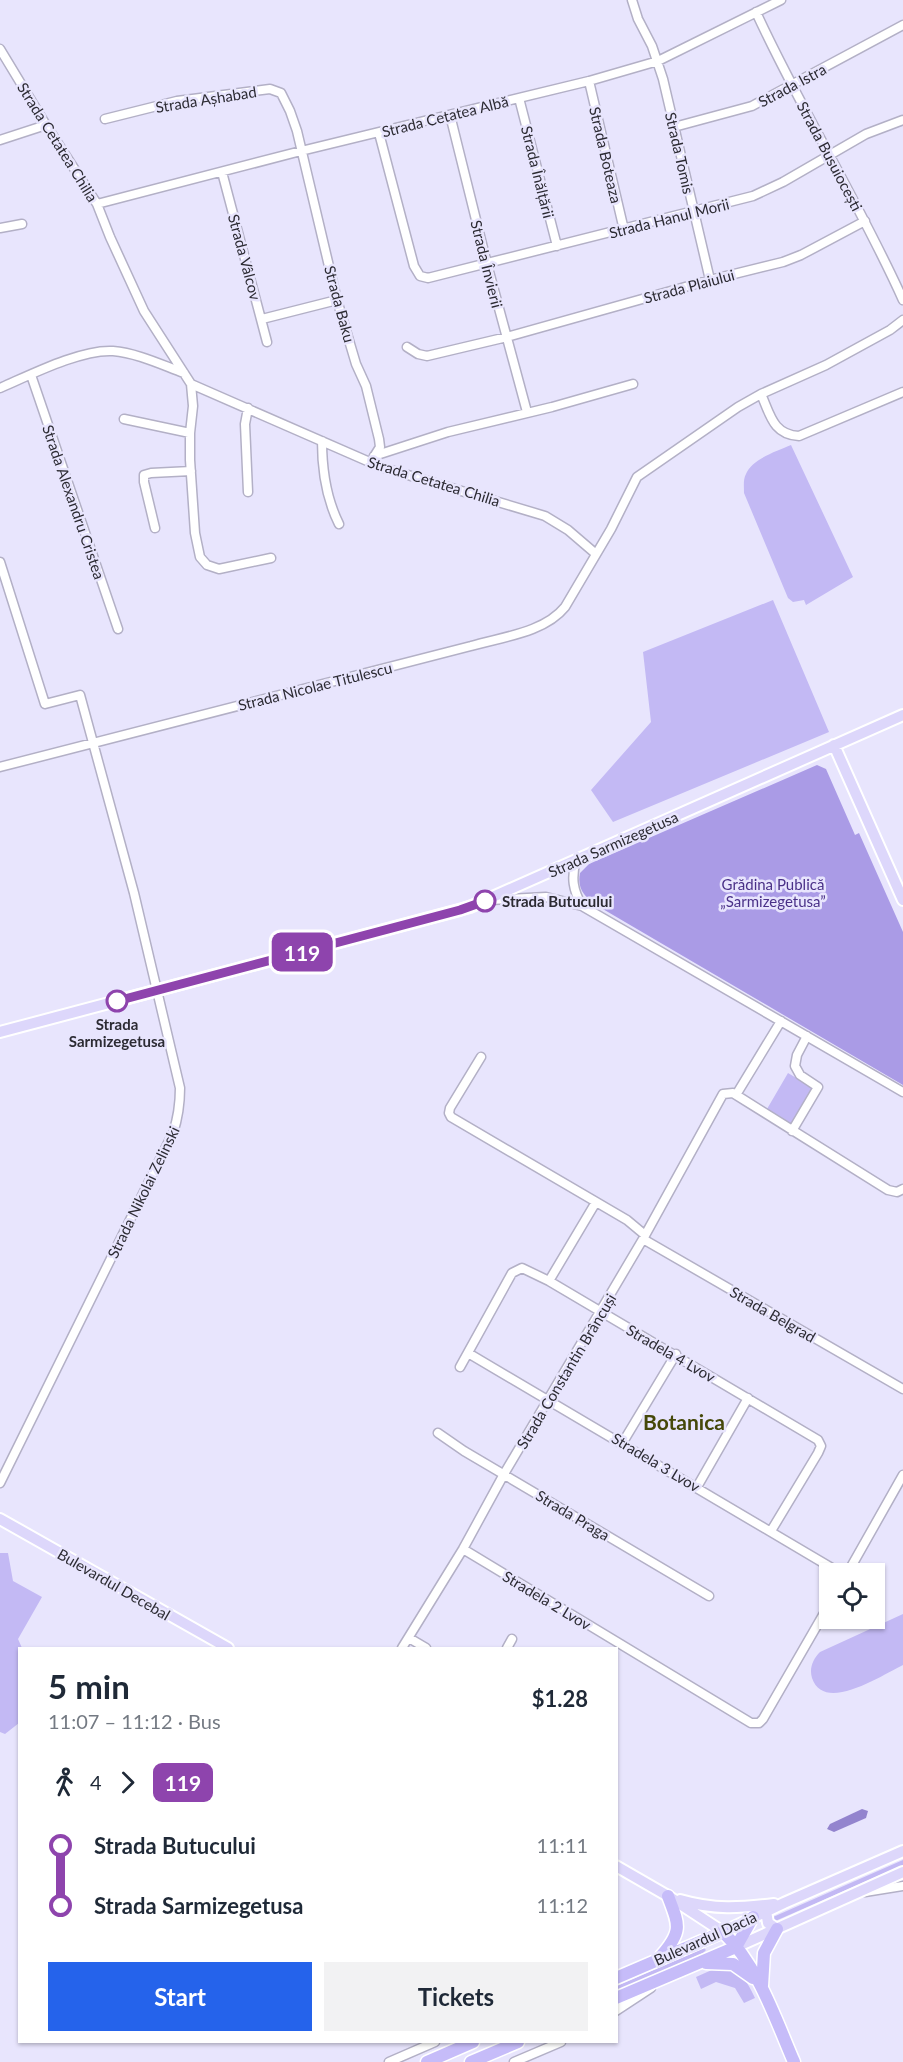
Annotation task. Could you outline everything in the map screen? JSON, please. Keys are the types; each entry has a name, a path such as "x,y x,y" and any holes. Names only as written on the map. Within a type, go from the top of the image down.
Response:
{"highway":[{"path":"659,1959 675,1940 678,1929 668,1896"},
{"path":"736,1947 753,1917"},
{"path":"760,1986 764,1953 777,1929"},
{"path":"723,1932 736,1947 760,1986 794,2062"},
{"name":"Bulevardul Dacia","path":"618,1976 723,1932"},
{"name":"Bulevardul Dacia","path":"618,1997 736,1947"},
{"path":"699,1963 734,1964 760,1986"},
{"path":"427,2062 471,2043"},
{"path":"471,2062 516,2043"}],"main road":[{"name":"Strada Sarmizegetusa","path":"0,1032 460,910 485,901 903,715"},
{"path":"834,745 903,900"},
{"name":"Bulevardul Decebal","path":"0,1519 226,1647"},
{"name":"Bulevardul Dacia","path":"723,1932 903,1849"},
{"path":"618,1867 723,1932"},
{"name":"Bulevardul Dacia","path":"736,1947 903,1872"},
{"path":"668,1896 693,1904 729,1909 784,1903"},
{"name":"Bulevardul Dacia","path":"766,1911 768,1923 777,1929"}],"street":[{"path":"632,0 638,19 658,60"},
{"name":"Strada Cetatea Albă","path":"98,204 301,151 589,81 658,60 781,0"},
{"name":"Strada Busuiocești","path":"756,12 829,156 865,221 903,300"},
{"name":"Strada Istra","path":"674,127 738,111 792,85 903,25"},
{"name":"Strada Cetatea Chilia","path":"0,49 98,204 110,237 144,310 191,384 366,461 545,516 568,530 596,554"},
{"name":"Strada Tomis","path":"658,60 710,280"},
{"name":"Strada Boteaza","path":"589,81 624,230"},
{"name":"Strada Așhabad","path":"105,119 177,101 272,89 278,90 285,98 297,131 301,151"},
{"name":"Strada Înălțării","path":"519,98 557,246"},
{"name":"Strada Învierii","path":"450,115 527,412"},
{"name":"Strada Hanul Morii","path":"380,133 414,266 420,276 428,278 738,200 766,190 867,134 903,120"},
{"path":"0,140 46,125"},
{"name":"Strada Baku","path":"301,151 338,300 356,364 366,386 380,447 375,455"},
{"name":"Strada Vâlcov","path":"222,172 267,342"},
{"name":"Strada Plaiului","path":"407,347 418,354 427,356 507,337 783,262 865,221"},
{"path":"0,228 22,224"},
{"path":"261,319 338,300"},
{"path":"596,554 637,477 670,456 723,416 761,394 826,365 890,330 903,320"},
{"path":"0,388 73,358 108,351 123,352 185,374"},
{"name":"Strada Alexandru Cristea","path":"31,375 118,629"},
{"path":"191,384 193,406 190,433 191,471 195,533 203,563 211,568 219,569 271,558"},
{"path":"366,461 375,455 448,432 552,407 633,384"},
{"path":"761,394 777,428 783,433 799,436 903,392"},
{"path":"248,408 245,424 248,492"},
{"path":"124,419 190,433"},
{"path":"322,441 325,484 331,508 339,524"},
{"path":"155,528 144,475 191,471"},
{"name":"Strada Nicolae Titulescu","path":"0,767 471,646 542,625 555,617 564,607 596,554"},
{"name":"Strada Nikolai Zelinski","path":"0,562 45,704 80,695 134,893 180,1088 176,1126 0,1483"},
{"path":"576,860 573,884 582,906"},
{"path":"485,901 546,897 582,906 903,1092"},
{"path":"781,1021 736,1095 888,1190 897,1192 903,1189"},
{"path":"792,1131 818,1087 800,1075 795,1066 797,1055 807,1036"},
{"name":"Strada Belgrad","path":"481,1057 450,1108 450,1115 627,1220 644,1237 903,1389"},
{"name":"Strada Constantin Brâncuși","path":"403,1647 463,1549 504,1474 601,1312 721,1097 727,1093 736,1095"},
{"path":"549,1281 596,1202"},
{"name":"Stradela 4 Lvov","path":"468,1353 512,1273 522,1268 549,1281 676,1354 814,1437 821,1446 771,1532"},
{"path":"460,1367 468,1353"},
{"name":"Stradela 3 Lvov","path":"468,1353 826,1563"},
{"path":"623,1442 676,1354"},
{"path":"697,1487 748,1398"},
{"name":"Strada Praga","path":"438,1433 464,1451 709,1596"},
{"path":"851,1563 903,1475"},
{"name":"Stradela 2 Lvov","path":"463,1549 754,1724 763,1719 819,1622"},
{"path":"409,1638 424,1647"},
{"path":"508,1647 512,1639"},
{"name":"Bulevardul Dacia","path":"858,1893 903,1886"},
{"name":"Bulevardul Dacia","path":"618,1971 643,1966"},
{"name":"Bulevardul Dacia","path":"618,2011 666,1978"},
{"path":"389,2062 433,2043"},
{"path":"514,2062 559,2043"}],"shaded area":[{"path":"791,445 853,577 806,605 804,600 793,602 788,598 744,493 745,476 749,469 766,456"},
{"path":"773,600 829,732 613,822 591,790 651,722 643,652"},
{"path":"788,1073 813,1088 791,1125 767,1109"},
{"path":"0,1553 8,1553 13,1581 42,1597 18,1639 22,1647 18,1647 18,1724 5,1734 0,1732"},
{"path":"903,1614 903,1665 854,1689 828,1693 818,1688 812,1678 811,1667 820,1652 870,1629 885,1629 885,1622"},
{"path":"862,1809 868,1811 866,1818 834,1832 827,1829 830,1824"},
{"path":"903,1860 903,1865 773,1922 773,1917"},
{"path":"704,1948 706,1950 618,1991 618,1986"},
{"path":"714,1969 730,1970 740,1975 755,1998 744,2003 735,1988 716,1982 701,1989 696,1977"}],"green space":[{"name":"Grădina Publică „Sarmizegetusa”","path":"817,765 826,769 855,835 859,833 903,932 903,1085 596,905 588,899 581,888 580,873 589,864"}],"bus line":[{"name":"119","path":"117,1001 460,910 485,901"}],"place":[{"name":"Strada Butucului","path":"485,901"},
{"name":"Strada Sarmizegetusa","path":"117,1001"}],"district":[{"name":"Botanica","path":"684,1421"}]}
